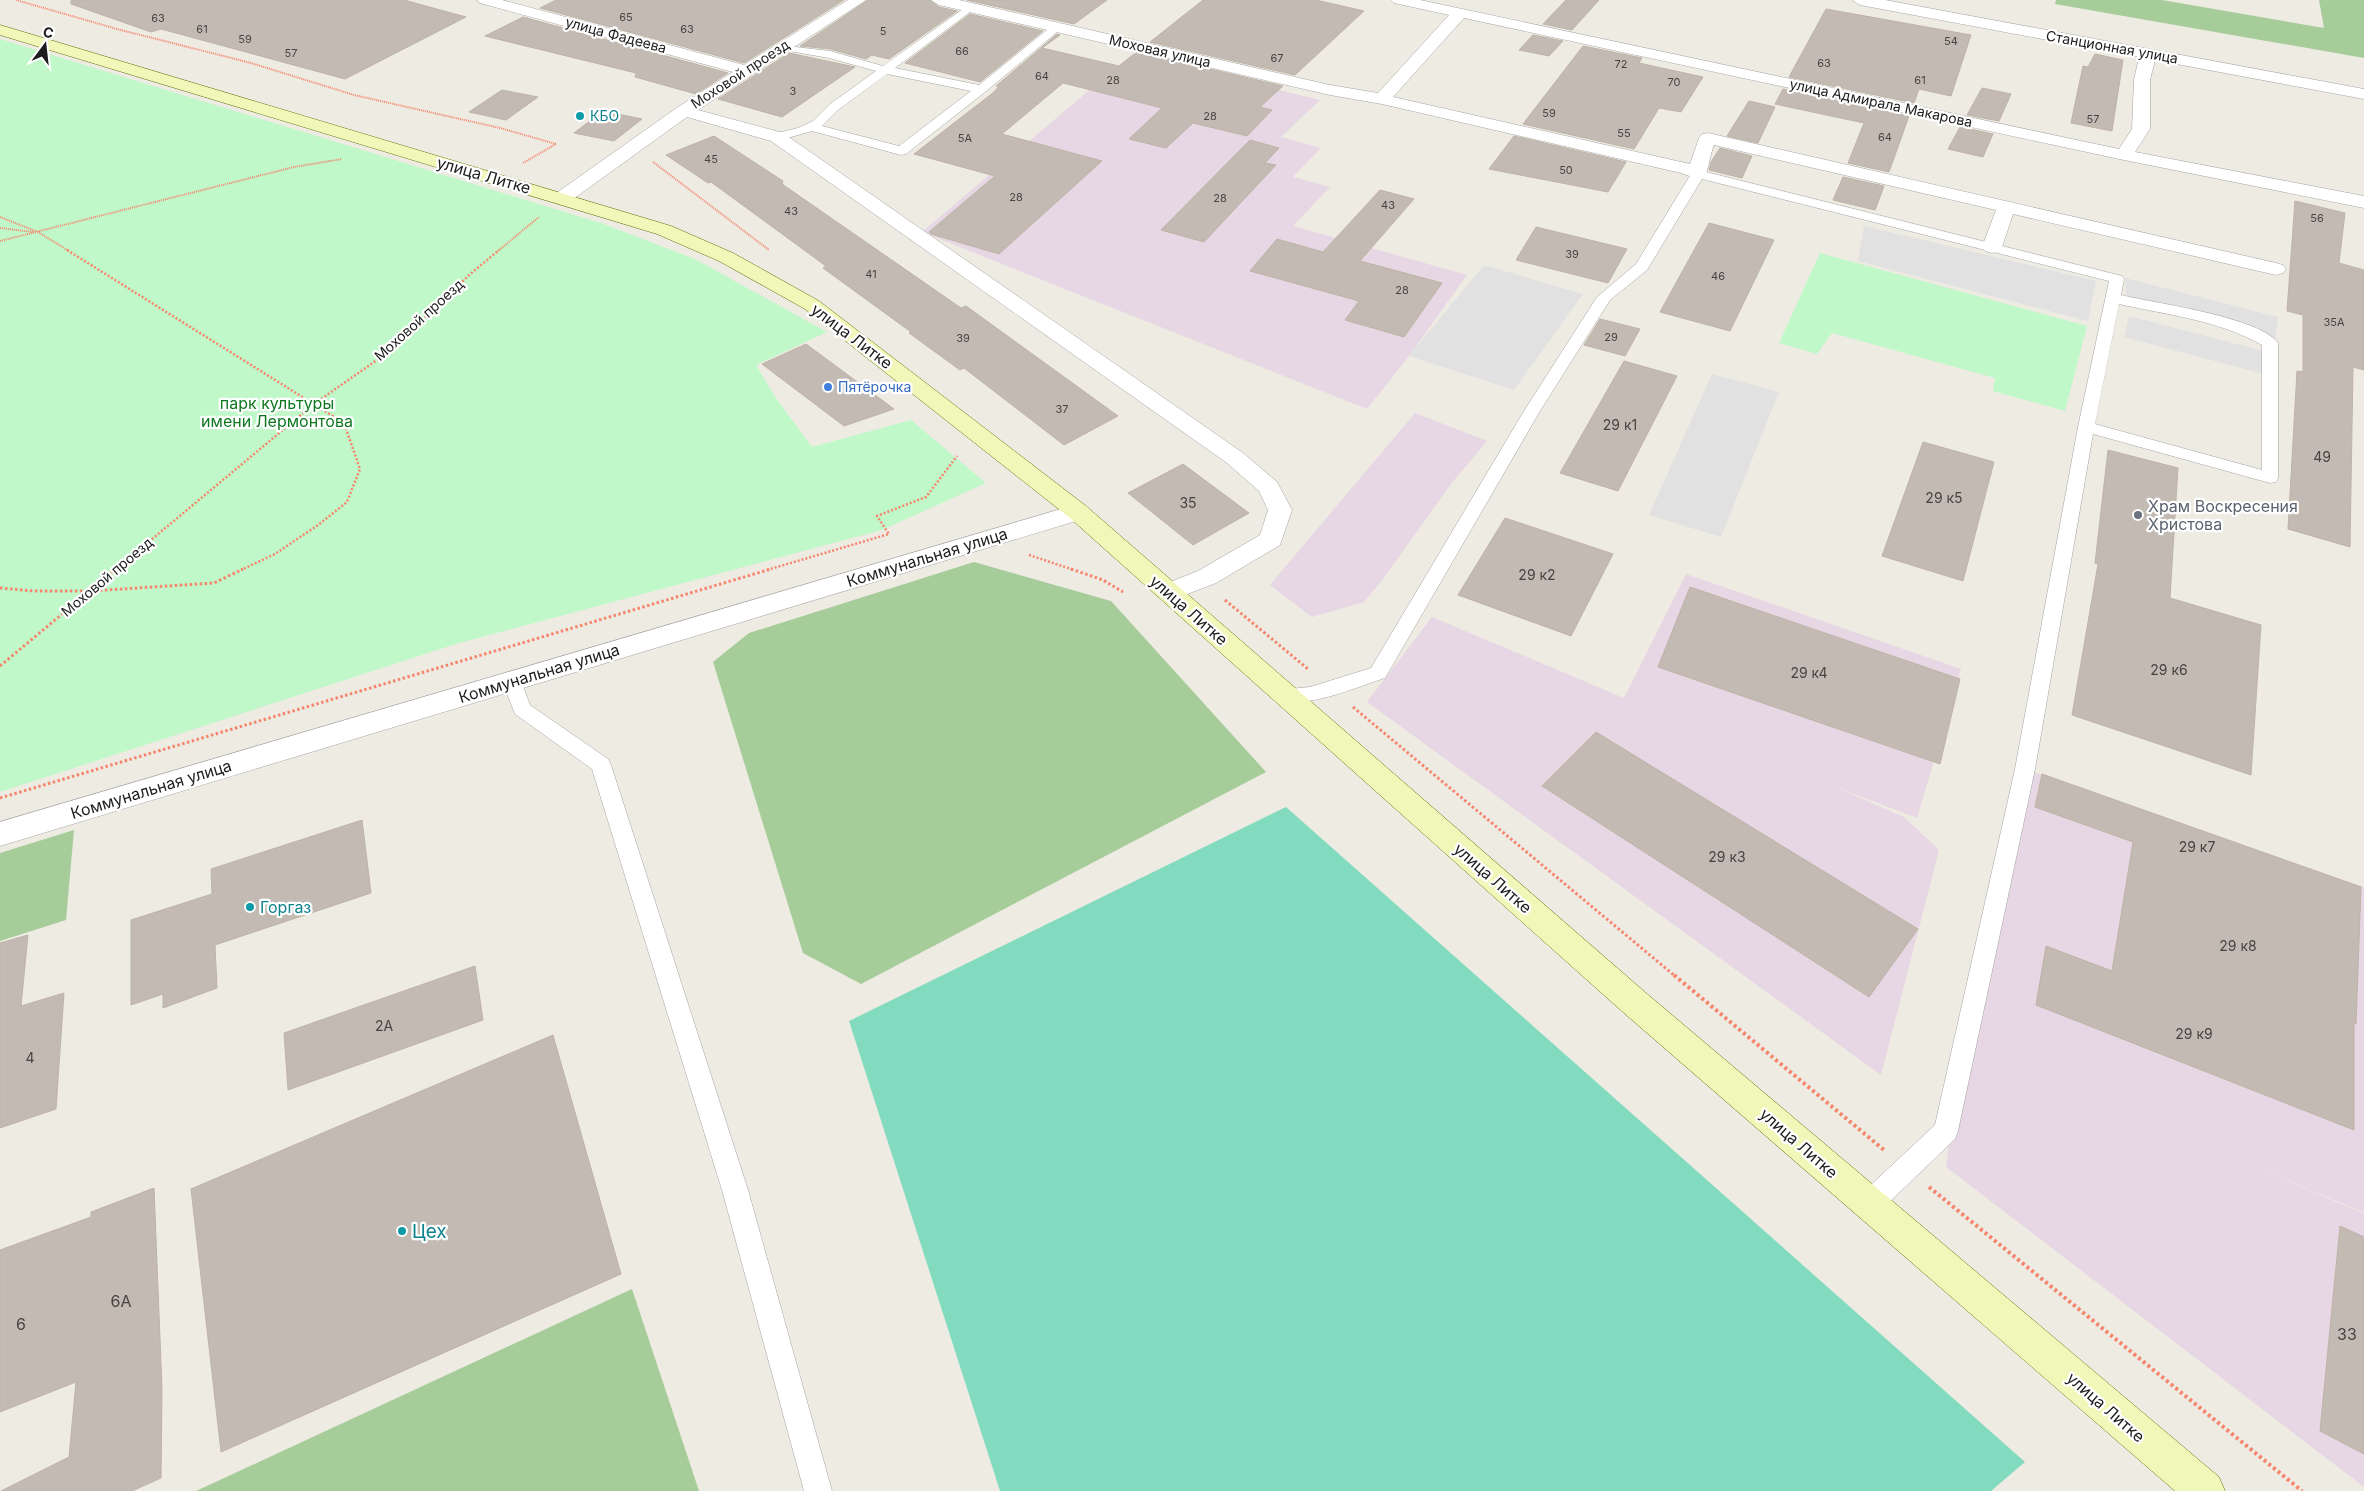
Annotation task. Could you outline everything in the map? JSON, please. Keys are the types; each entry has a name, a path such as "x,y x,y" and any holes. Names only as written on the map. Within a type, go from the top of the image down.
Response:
{"main road":[{"name":"улица Литке","path":"0,30 664,230 726,256 812,304 1078,512 1635,1003 2205,1491"}],"street":[{"name":"улица Фадеева","path":"485,0 747,71"},
{"name":"Моховой проезд","path":"562,198 684,112 782,47 858,0"},
{"name":"Моховая улица","path":"939,0 1330,90 1382,99 1687,169 1698,174"},
{"name":"улица Адмирала Макарова","path":"1399,0 2124,155 2364,202"},
{"path":"1382,99 1467,14 1486,0"},
{"name":"Станционная улица","path":"1860,0 2148,55 2249,71 2364,94"},
{"path":"2124,155 2141,128 2142,80 2148,55"},
{"path":"684,112 777,137 1235,458 1269,487 1280,510 1271,538 1200,579 1169,592"},
{"path":"1698,174 1699,159 1708,138 2276,269"},
{"path":"1992,247 2006,207"},
{"name":"Коммунальная улица","path":"0,834 1078,512"}],"lane":[{"path":"777,137 817,124 834,107 970,7"},
{"path":"811,127 901,151 1057,27"},
{"path":"782,47 830,55 885,70 981,89"},
{"path":"1286,695 1310,694 1378,673 1532,411 1604,297 1642,267 1698,174 2117,279 2086,427 2025,769 1946,1131 1869,1204"},
{"path":"2086,427 2270,478 2270,343 2255,334 2229,324 2113,298"},
{"path":"512,681 522,709 601,765 735,1190 818,1491"}],"path":[{"path":"16,0 117,29 251,63 354,95 500,128 556,144 520,165"},
{"path":"634,148 776,256"},
{"path":"0,241 294,168 351,157"},
{"name":"Моховой проезд","path":"0,666 314,404 387,353 468,276 562,198"},
{"path":"0,217 38,232 344,423 360,469 347,502 318,525 275,554 214,583 91,591 34,591 0,588"},
{"path":"0,228 38,232"},
{"path":"0,798 889,534 877,516 926,497 957,456"},
{"path":"1200,579 1907,1168 2302,1491"}],"shaded area":[{"path":"1132,54 1320,100 1281,137 1321,148 1293,177 1330,187 1293,226 1467,275 1409,356 1367,409 922,232"},
{"path":"1864,226 2096,281 2088,321 1858,261"},
{"path":"1484,265 1583,294 1514,390 1409,356"},
{"path":"2125,278 2278,317 2275,339 2127,296"},
{"path":"2129,316 2263,351 2264,374 2124,337"},
{"path":"1712,374 1779,392 1721,537 1649,515"},
{"path":"1415,413 1487,441 1451,484 1383,579 1364,602 1312,617 1270,585"},
{"path":"1686,574 1961,669 1917,818 1833,786 1904,817 1939,850 1881,1075 1367,702 1432,617 1624,698"},
{"path":"2025,769 2364,887 2364,1213 2211,1147 2364,1214 2364,1487 1946,1167 1963,1038"}],"green space":[{"path":"2056,0 2162,0 2324,28 2319,0 2364,0 2364,58 2055,4"},
{"name":"парк культуры имени Лермонтова","path":"0,39 601,223 695,259 827,332 756,365 776,398 812,447 911,420 986,483 882,530 456,644 0,792"},
{"path":"1820,253 2087,326 2065,411 1993,391 1995,378 1832,333 1817,354 1779,343"},
{"path":"974,562 1111,601 1266,772 861,984 803,953 713,662 749,633"},
{"path":"1286,807 2025,1462 1991,1491 1000,1491 849,1021"},
{"path":"74,830 66,920 0,941 0,853"},
{"path":"632,1289 699,1491 196,1491"}],"building":[{"path":"71,0 404,0 466,17 345,79 161,29 151,32 71,4"},
{"path":"556,0 844,0 744,63 540,8"},
{"path":"868,0 929,0 939,7 957,11 889,59 872,55 866,59 830,49 800,46"},
{"path":"967,0 1107,0 1074,24"},
{"path":"1203,0 1316,0 1364,11 1295,75 1150,42"},
{"path":"1566,0 1599,0 1572,30 1543,24"},
{"path":"1826,9 1971,35 1951,96 1919,89 1914,103 1789,77"},
{"path":"970,14 1043,31 980,82 905,63"},
{"path":"523,17 728,73 696,94 635,77 636,73 485,36"},
{"path":"1057,34 1060,35 1042,48 1119,66 1137,52 1283,86 1260,107 1272,110 1247,136 1193,123 1166,148 1129,139 1162,108 1063,83 1002,134 1102,161 999,254 931,234 929,232 995,176 914,154 994,92 999,86 996,86"},
{"path":"1533,35 1563,41 1549,56 1519,50"},
{"path":"1583,46 1642,58 1639,63 1703,77 1681,112 1659,108 1634,149 1523,124"},
{"path":"789,53 855,67 782,117 718,99"},
{"path":"2095,54 2123,60 2112,131 2071,123 2083,66 2088,67"},
{"path":"1982,88 2011,94 1999,121 1967,115"},
{"path":"1783,89 1909,116 1889,172 1848,163 1864,123 1775,104"},
{"path":"502,90 538,97 506,120 469,112"},
{"path":"1749,101 1775,107 1758,143 1727,136"},
{"path":"603,111 642,119 614,141 574,133"},
{"path":"1960,127 1993,134 1983,157 1948,149"},
{"path":"714,136 783,181 782,184 961,308 966,306 1118,416 1064,445 964,368 960,370 909,333 911,332 823,268 826,266 711,182 708,183 666,155"},
{"path":"1514,136 1626,162 1608,192 1489,169"},
{"path":"1250,140 1279,148 1265,163 1276,165 1204,242 1161,230"},
{"path":"1720,148 1752,156 1742,178 1709,170 1711,162"},
{"path":"1843,177 1884,186 1875,210 1833,200"},
{"path":"1380,190 1414,199 1360,261 1442,283 1404,337 1345,320 1359,301 1250,271 1277,239 1323,252"},
{"path":"2295,201 2345,213 2339,263 2364,270 2364,370 2353,367 2350,547 2288,529 2297,371 2303,372 2303,315 2287,311"},
{"path":"1709,223 1774,240 1730,331 1660,312"},
{"path":"1536,227 1627,249 1608,283 1516,260"},
{"path":"1600,319 1640,329 1625,356 1584,345"},
{"name":"Пятёрочка","path":"806,344 894,409 844,426 762,364"},
{"path":"1624,361 1677,376 1618,491 1560,473"},
{"path":"1923,442 1994,462 1963,581 1882,556"},
{"path":"2108,450 2178,468 2170,598 2261,625 2251,775 2072,715 2098,564 2095,563"},
{"path":"1183,464 1249,513 1193,545 1128,493"},
{"path":"1505,518 1613,554 1571,636 1458,595"},
{"path":"1690,587 1960,679 1940,764 1658,667"},
{"path":"1596,732 1918,929 1869,997 1542,786"},
{"path":"2042,774 2361,887 2356,1024 2354,1023 2354,1130 2036,1005 2046,946 2112,971 2133,842 2035,807"},
{"name":"Горгаз","path":"362,820 371,893 215,945 217,988 163,1008 163,994 131,1005 131,920 212,894 211,869"},
{"path":"28,935 21,1006 64,993 56,1109 0,1128 0,943"},
{"path":"475,966 483,1020 288,1090 284,1033"},
{"name":"Цех","path":"553,1035 621,1274 221,1452 191,1189"},
{"path":"154,1188 162,1389 161,1478 132,1491 1,1491 69,1457 76,1382 0,1412 0,1250 91,1217 91,1212"},
{"path":"2340,1226 2364,1237 2364,1454 2320,1431"}],"place":[{"name":"КБО","path":"580,116"},
{"name":"Пятёрочка","path":"828,387"},
{"name":"Храм Воскресения Христова","path":"2138,515"},
{"name":"Горгаз","path":"250,907"},
{"name":"Цех","path":"402,1231"}]}
